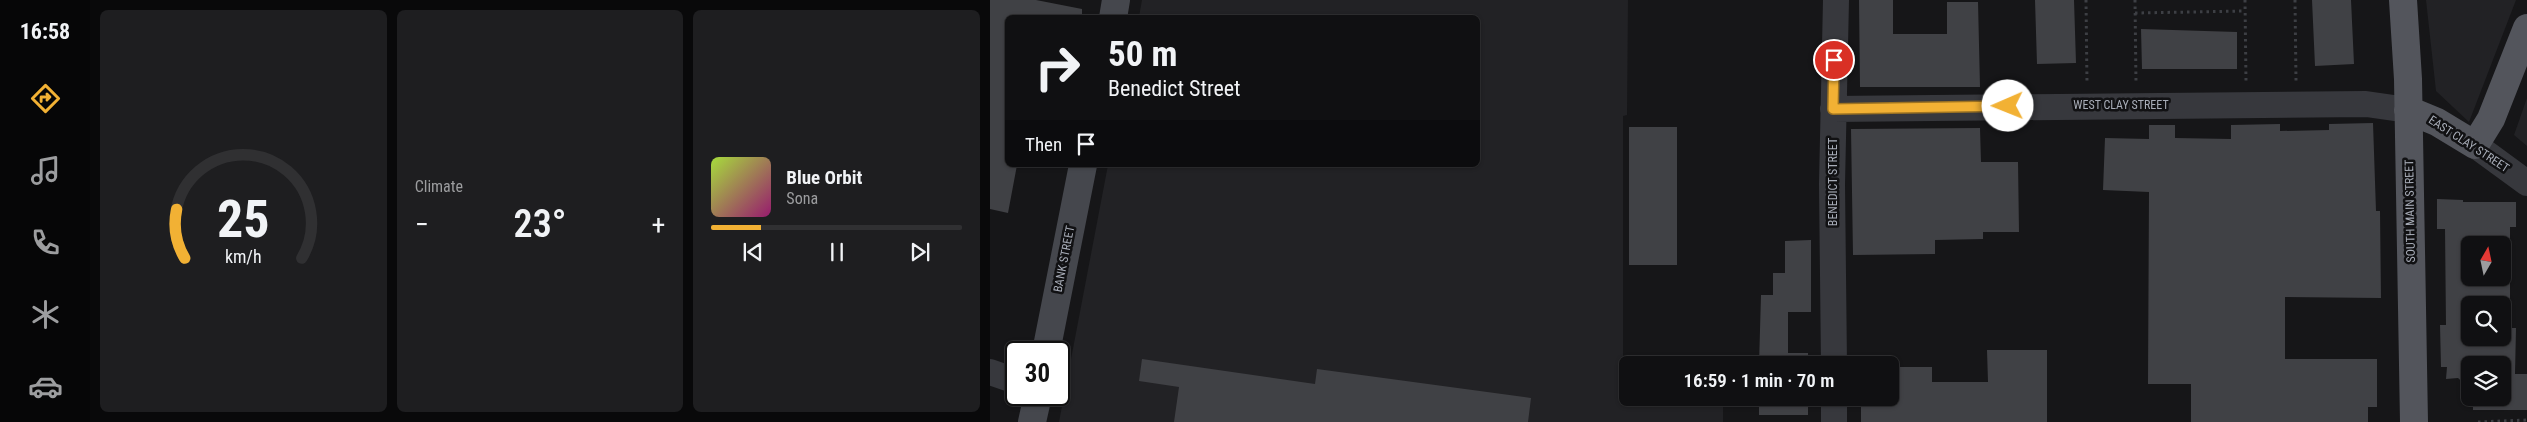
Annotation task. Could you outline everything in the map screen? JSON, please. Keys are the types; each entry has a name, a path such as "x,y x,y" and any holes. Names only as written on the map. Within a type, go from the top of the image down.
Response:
{"main road":[{"path":"1114,15 1116,0"},
{"name":"SOUTH MAIN STREET","path":"2403,0 2408,110 2414,422"},
{"path":"2475,145 2491,119 2527,28"},
{"name":"EAST CLAY STREET","path":"2408,110 2437,122 2475,145"},
{"name":"BANK STREET","path":"1048,341 1083,167"},
{"path":"1032,422 1036,406"}],"street":[{"name":"BENEDICT STREET","path":"1834,356 1833,109 1836,0"},
{"name":"WEST CLAY STREET","path":"1833,109 2088,105 2366,104 2408,110"},
{"name":"EAST CLAY STREET","path":"2475,145 2527,183"},
{"path":"990,372 1005,377"},
{"path":"1834,406 1834,422"}],"path":[{"path":"2086,0 2088,105"},
{"path":"2135,0 2137,105"},
{"path":"2245,0 2246,104"},
{"path":"2295,0 2296,104"},
{"path":"2135,13 2245,11"},
{"path":"2478,422 2527,420"}],"shaded area":[{"path":"1142,0 1628,0 1627,115 1623,116 1623,356 1619,356 1619,406 1723,406 1723,422 1059,422 1062,406 1070,406 1070,364 1108,167 1480,167 1480,15 1139,15"},
{"path":"2426,0 2516,0 2469,122 2436,91"},
{"path":"2527,98 2527,146 2514,135"}],"building":[{"path":"990,0 1036,0 1082,9 1082,15 1005,15 1005,167 1017,167 1008,213 990,209"},
{"path":"1859,0 1893,0 1893,34 1947,34 1947,2 1978,2 1980,87 1860,87"},
{"path":"2035,0 2074,0 2076,63 2037,64"},
{"path":"2312,0 2351,0 2354,64 2315,66"},
{"path":"2141,29 2237,32 2237,69 2142,69"},
{"path":"2373,123 2376,211 2380,211 2381,298 2285,297 2285,359 2377,359 2377,407 2368,407 2368,422 2191,422 2191,384 2148,384 2149,192 2103,190 2105,138 2149,139 2149,125 2175,125 2175,138 2231,139 2231,125 2280,124 2280,131 2329,130 2329,124"},
{"path":"1629,127 1677,127 1677,265 1629,265"},
{"path":"1980,128 1981,162 2018,162 2019,232 1983,232 1983,239 1935,240 1935,254 1853,255 1851,129"},
{"path":"2437,199 2463,200 2463,202 2516,202 2516,227 2510,227 2510,236 2461,236 2461,286 2510,286 2510,296 2461,296 2461,346 2511,346 2511,328 2516,328 2515,374 2527,374 2527,410 2473,410 2473,406 2511,406 2511,356 2461,356 2461,381 2458,378 2446,379 2447,367 2441,367 2440,325 2446,325 2445,229 2437,229"},
{"path":"1811,240 1811,312 1788,312 1788,353 1808,353 1808,356 1759,356 1761,295 1773,295 1773,273 1785,273 1785,241"},
{"path":"1987,350 2047,350 2047,422 1861,422 1861,406 1899,406 1899,367 1932,367 1932,382 1988,382"},
{"path":"1142,359 1315,384 1317,369 1531,398 1528,422 1174,422 1179,387 1139,381"},
{"path":"1759,406 1808,406 1808,415 1759,415"}],"route":[{"path":"1834,60 1833,109 2008,106"}]}
